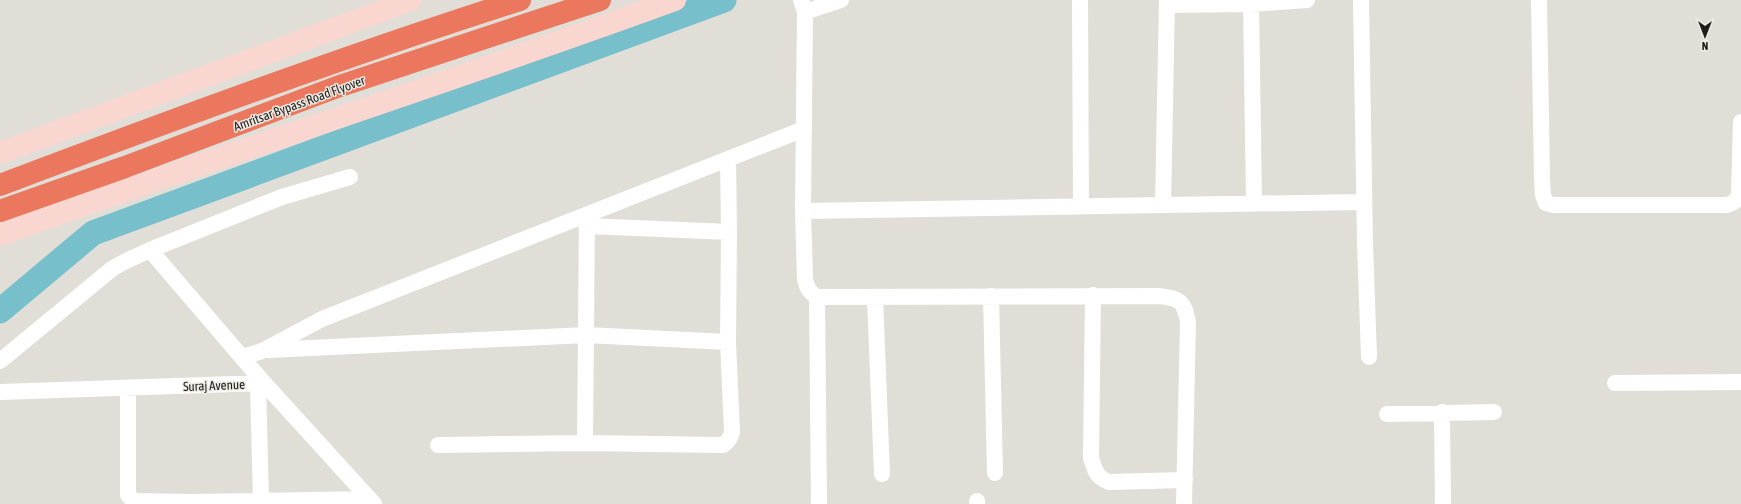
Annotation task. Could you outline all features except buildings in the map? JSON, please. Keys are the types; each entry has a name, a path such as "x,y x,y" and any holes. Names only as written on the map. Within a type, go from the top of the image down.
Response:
{"highway":[{"name":"Amritsar Bypass Road Flyover","path":"0,185 116,141 440,25 520,0"},
{"name":"Amritsar Bypass Road Flyover","path":"0,211 125,167 337,88 600,0"}],"street":[{"path":"0,153 410,0"},
{"path":"0,235 124,191 522,56 675,0"},
{"path":"840,0 803,6 805,279 810,292 817,297 1093,295 1170,297 1180,300 1185,307 1188,322 1184,504"},
{"path":"1080,0 1081,206"},
{"path":"1163,205 1167,3 1307,0"},
{"path":"1361,0 1364,202 1369,357"},
{"path":"1539,0 1542,195 1546,203 1554,206 1733,203 1736,201 1739,194 1741,122"},
{"path":"1251,2 1254,204"},
{"path":"243,357 262,351 322,319 588,220 728,159 804,129"},
{"path":"438,445 585,443 723,445 730,440 732,432 728,342 728,159"},
{"path":"0,361 113,268 126,261 282,197 350,177"},
{"path":"804,211 1364,202"},
{"path":"588,220 729,232"},
{"path":"585,443 588,220"},
{"path":"150,250 243,357 261,383 261,501"},
{"path":"1093,295 1092,458 1095,471 1099,478 1109,482 1185,480"},
{"path":"991,296 995,473"},
{"path":"817,297 819,504"},
{"path":"875,297 882,474"},
{"path":"262,351 586,335 728,342"},
{"path":"1615,383 1741,382"},
{"name":"Suraj Avenue","path":"0,392 261,383 372,501"},
{"path":"128,388 128,495 132,500 137,502 191,503 261,501 372,501"},
{"path":"1442,412 1443,504"},
{"path":"1387,414 1494,412"}],"waterway":[{"path":"0,311 93,233 724,0"}]}
